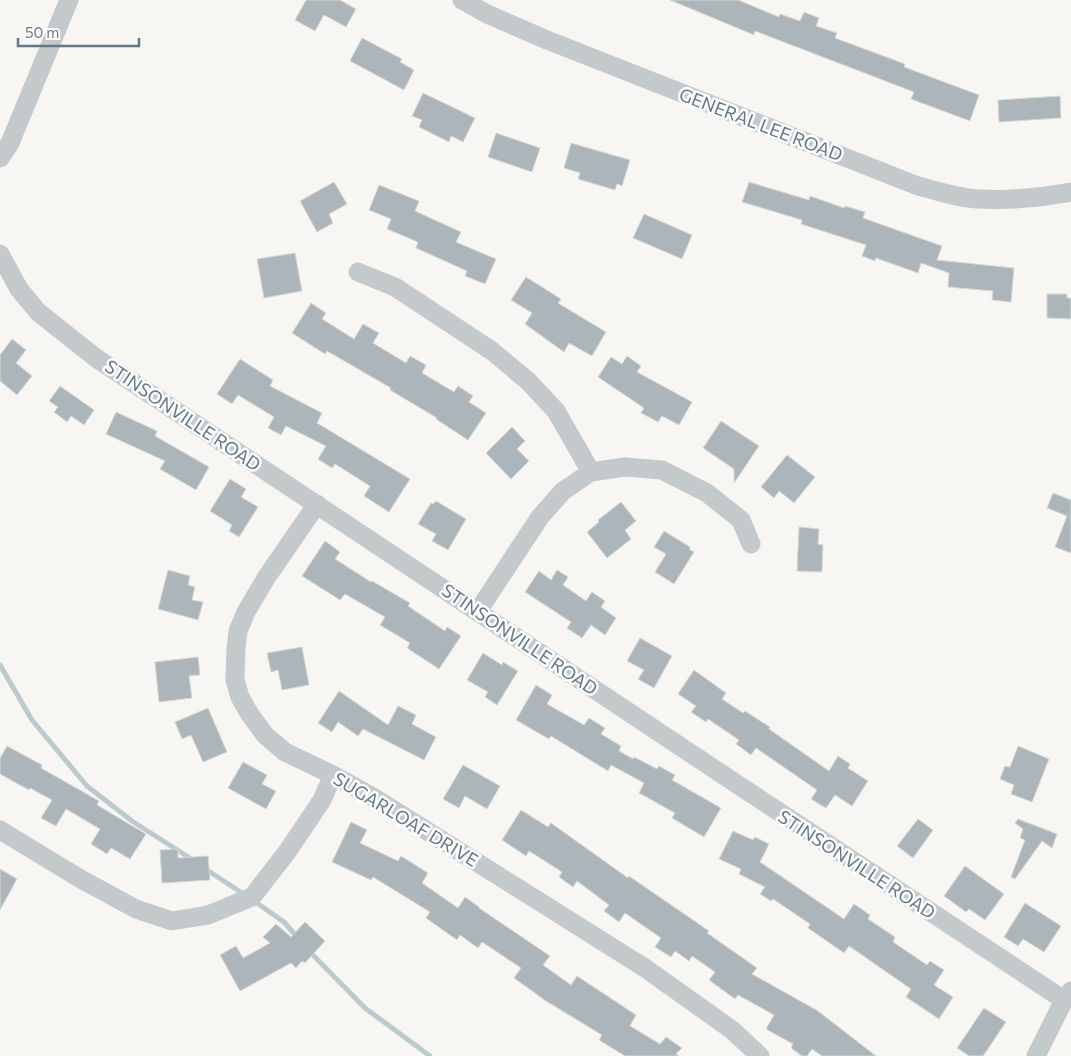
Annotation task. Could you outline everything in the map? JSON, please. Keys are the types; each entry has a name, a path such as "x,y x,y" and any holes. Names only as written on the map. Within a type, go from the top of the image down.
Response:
{"street":[{"path":"0,158 10,143 69,0"},
{"name":"GENERAL LEE ROAD","path":"462,0 487,14 547,40 918,186 981,200 1030,198 1071,192"},
{"name":"STINSONVILLE ROAD","path":"0,254 19,289 38,312 96,358 770,807 1068,996"},
{"path":"358,272 395,286 492,351 528,381 556,411 590,472"},
{"path":"478,611 540,518 563,491 590,472 625,466 662,470 707,493 740,520 751,544"},
{"name":"SUGARLOAF DRIVE","path":"316,504 266,578 246,612 238,631 235,680 240,697 265,735 285,752 373,797 645,968 732,1030 760,1056"},
{"path":"0,830 79,878 136,909 172,920 208,915 252,897 287,852 322,800 333,775"},
{"path":"1036,1056 1068,996"}],"building":[{"path":"306,0 340,0 356,9 346,27 324,15 315,31 295,20"},
{"path":"670,0 738,0 779,17 780,14 800,21 804,12 819,18 816,26 837,33 835,38 905,64 904,67 979,95 970,121 911,99 914,92 755,31 754,35"},
{"path":"362,38 402,59 400,62 414,70 404,90 350,61"},
{"path":"423,93 475,118 463,142 451,136 449,142 419,127 422,120 412,116"},
{"path":"1060,96 1061,118 999,122 998,100"},
{"path":"496,133 540,148 532,172 488,157"},
{"path":"571,143 630,160 622,186 617,184 615,190 578,179 580,173 564,168"},
{"path":"334,182 347,204 329,214 333,223 317,232 300,201"},
{"path":"749,182 809,200 810,196 844,208 845,206 865,212 863,218 942,246 937,260 1014,268 1011,302 992,300 993,291 948,287 949,273 921,263 918,273 876,258 875,261 862,256 866,245 801,224 802,220 742,202"},
{"path":"379,185 419,201 415,211 461,232 456,242 496,259 485,284 465,276 467,271 416,248 418,242 387,229 391,219 369,210"},
{"path":"644,214 692,235 682,259 633,238"},
{"path":"295,253 302,291 264,298 257,259"},
{"path":"526,277 561,299 558,303 606,332 592,356 569,343 564,352 525,324 532,313 511,300"},
{"path":"1047,294 1067,294 1067,298 1071,298 1071,319 1047,318"},
{"path":"311,303 326,313 322,319 354,339 363,324 379,333 373,343 406,363 410,356 426,365 422,373 454,392 458,386 473,396 469,402 486,413 468,440 437,418 390,390 391,388 327,351 325,354 292,333"},
{"path":"12,339 26,350 16,363 32,376 17,395 0,381 0,355"},
{"path":"627,356 641,366 637,372 692,402 679,425 662,416 658,422 641,413 644,408 598,377 611,357 622,364"},
{"path":"240,359 273,380 270,386 322,413 317,423 410,479 389,512 364,496 370,486 335,464 332,468 318,459 326,446 286,426 281,435 268,428 274,417 238,395 232,404 217,394"},
{"path":"60,386 94,410 84,425 71,416 67,422 54,412 58,407 49,401"},
{"path":"116,412 157,431 155,436 209,467 196,490 160,469 165,461 106,434"},
{"path":"721,421 759,446 734,483 734,469 703,448"},
{"path":"512,427 525,441 517,449 529,461 511,479 486,453"},
{"path":"787,455 815,477 794,503 779,491 774,498 761,487"},
{"path":"230,479 246,489 241,497 258,507 239,537 229,531 232,525 210,511"},
{"path":"1053,493 1071,500 1071,553 1055,547 1067,516 1047,508"},
{"path":"436,501 466,519 448,550 432,541 436,534 418,524 431,503 433,504"},
{"path":"621,502 636,521 625,530 631,539 607,558 587,532 599,522 598,520"},
{"path":"799,527 819,529 818,544 823,545 822,572 797,571"},
{"path":"664,531 690,547 689,549 694,552 674,584 655,572 666,554 654,547"},
{"path":"325,541 340,552 335,559 371,582 410,603 408,606 445,631 447,627 461,636 439,669 407,648 410,643 380,625 385,617 345,594 340,600 302,576"},
{"path":"168,570 190,576 188,585 195,587 192,600 203,602 198,620 158,609"},
{"path":"557,570 568,577 563,585 586,601 592,592 605,601 601,607 616,618 605,635 591,625 582,638 567,628 571,622 525,592 539,571 551,580"},
{"path":"640,638 672,656 654,688 638,679 644,670 627,661"},
{"path":"302,647 309,685 282,690 278,670 271,672 267,653"},
{"path":"483,653 502,665 503,662 518,671 497,705 485,697 488,692 467,680"},
{"path":"198,657 200,675 189,676 192,698 159,702 155,662"},
{"path":"694,670 726,693 722,699 743,713 745,711 770,727 769,729 829,771 838,756 850,764 848,768 868,781 852,806 835,795 826,808 811,799 817,790 756,748 751,755 736,744 739,740 708,719 706,722 691,712 696,706 678,694"},
{"path":"536,685 552,695 547,704 584,725 589,718 605,728 601,734 621,746 619,751 657,769 659,766 675,775 672,780 721,808 704,837 672,818 675,813 639,793 644,783 611,765 608,771 551,736 549,739 516,720"},
{"path":"339,691 388,725 398,706 416,715 412,724 436,737 424,760 363,729 358,736 338,722 332,732 318,723"},
{"path":"208,708 227,752 203,762 191,735 182,739 175,722"},
{"path":"7,746 42,765 41,768 99,801 97,805 146,834 130,859 111,848 107,854 91,844 100,829 66,809 56,826 41,818 52,800 0,774 0,758"},
{"path":"1018,746 1049,759 1032,802 1011,794 1014,785 1000,779 1005,766 1010,767"},
{"path":"243,762 267,775 262,784 276,791 266,809 228,788"},
{"path":"463,765 500,786 487,809 465,796 459,808 443,799"},
{"path":"521,810 548,827 551,823 628,878 629,876 709,931 707,933 757,968 752,974 818,1011 876,1056 822,1056 812,1049 807,1056 802,1056 791,1048 793,1044 766,1029 774,1015 738,995 735,999 709,980 715,972 692,956 689,961 675,951 671,957 655,947 661,938 625,913 619,922 604,911 609,905 577,881 573,887 559,877 562,872 529,851 526,856 502,840"},
{"path":"918,819 933,830 913,858 897,846"},
{"path":"1018,819 1057,834 1052,848 1042,841 1015,879 1011,877 1025,840 1020,838 1023,829 1015,823"},
{"path":"351,822 367,830 360,843 398,861 401,856 428,873 422,883 458,908 465,897 550,956 543,965 571,985 577,976 636,1015 630,1026 660,1044 666,1037 682,1048 676,1054 679,1056 625,1056 599,1040 602,1035 546,1001 514,978 521,968 482,942 478,948 460,935 457,940 426,918 430,912 373,877 371,880 332,862"},
{"path":"733,831 753,840 755,837 769,844 760,862 844,919 854,904 870,915 868,919 895,937 893,942 927,965 930,961 944,970 934,985 953,997 939,1019 906,997 911,989 849,946 844,953 808,928 810,924 773,899 771,901 760,894 765,887 739,874 741,869 719,859"},
{"path":"178,849 178,858 208,856 210,880 162,883 160,850"},
{"path":"965,866 1004,894 985,920 969,909 966,912 944,896"},
{"path":"0,869 17,879 0,910"},
{"path":"1025,903 1061,926 1044,952 1023,939 1018,946 1004,937"},
{"path":"305,922 325,941 305,963 302,961 296,968 291,963 240,991 220,955 236,946 243,958 270,943 263,937 276,924 291,937"},
{"path":"984,1008 1006,1022 983,1056 969,1056 957,1048"}],"waterway":[{"path":"0,665 32,720 87,786 132,821 193,860"},
{"path":"204,868 245,895"},
{"path":"254,901 284,922 297,937"},
{"path":"309,951 365,1008 430,1056"}]}
